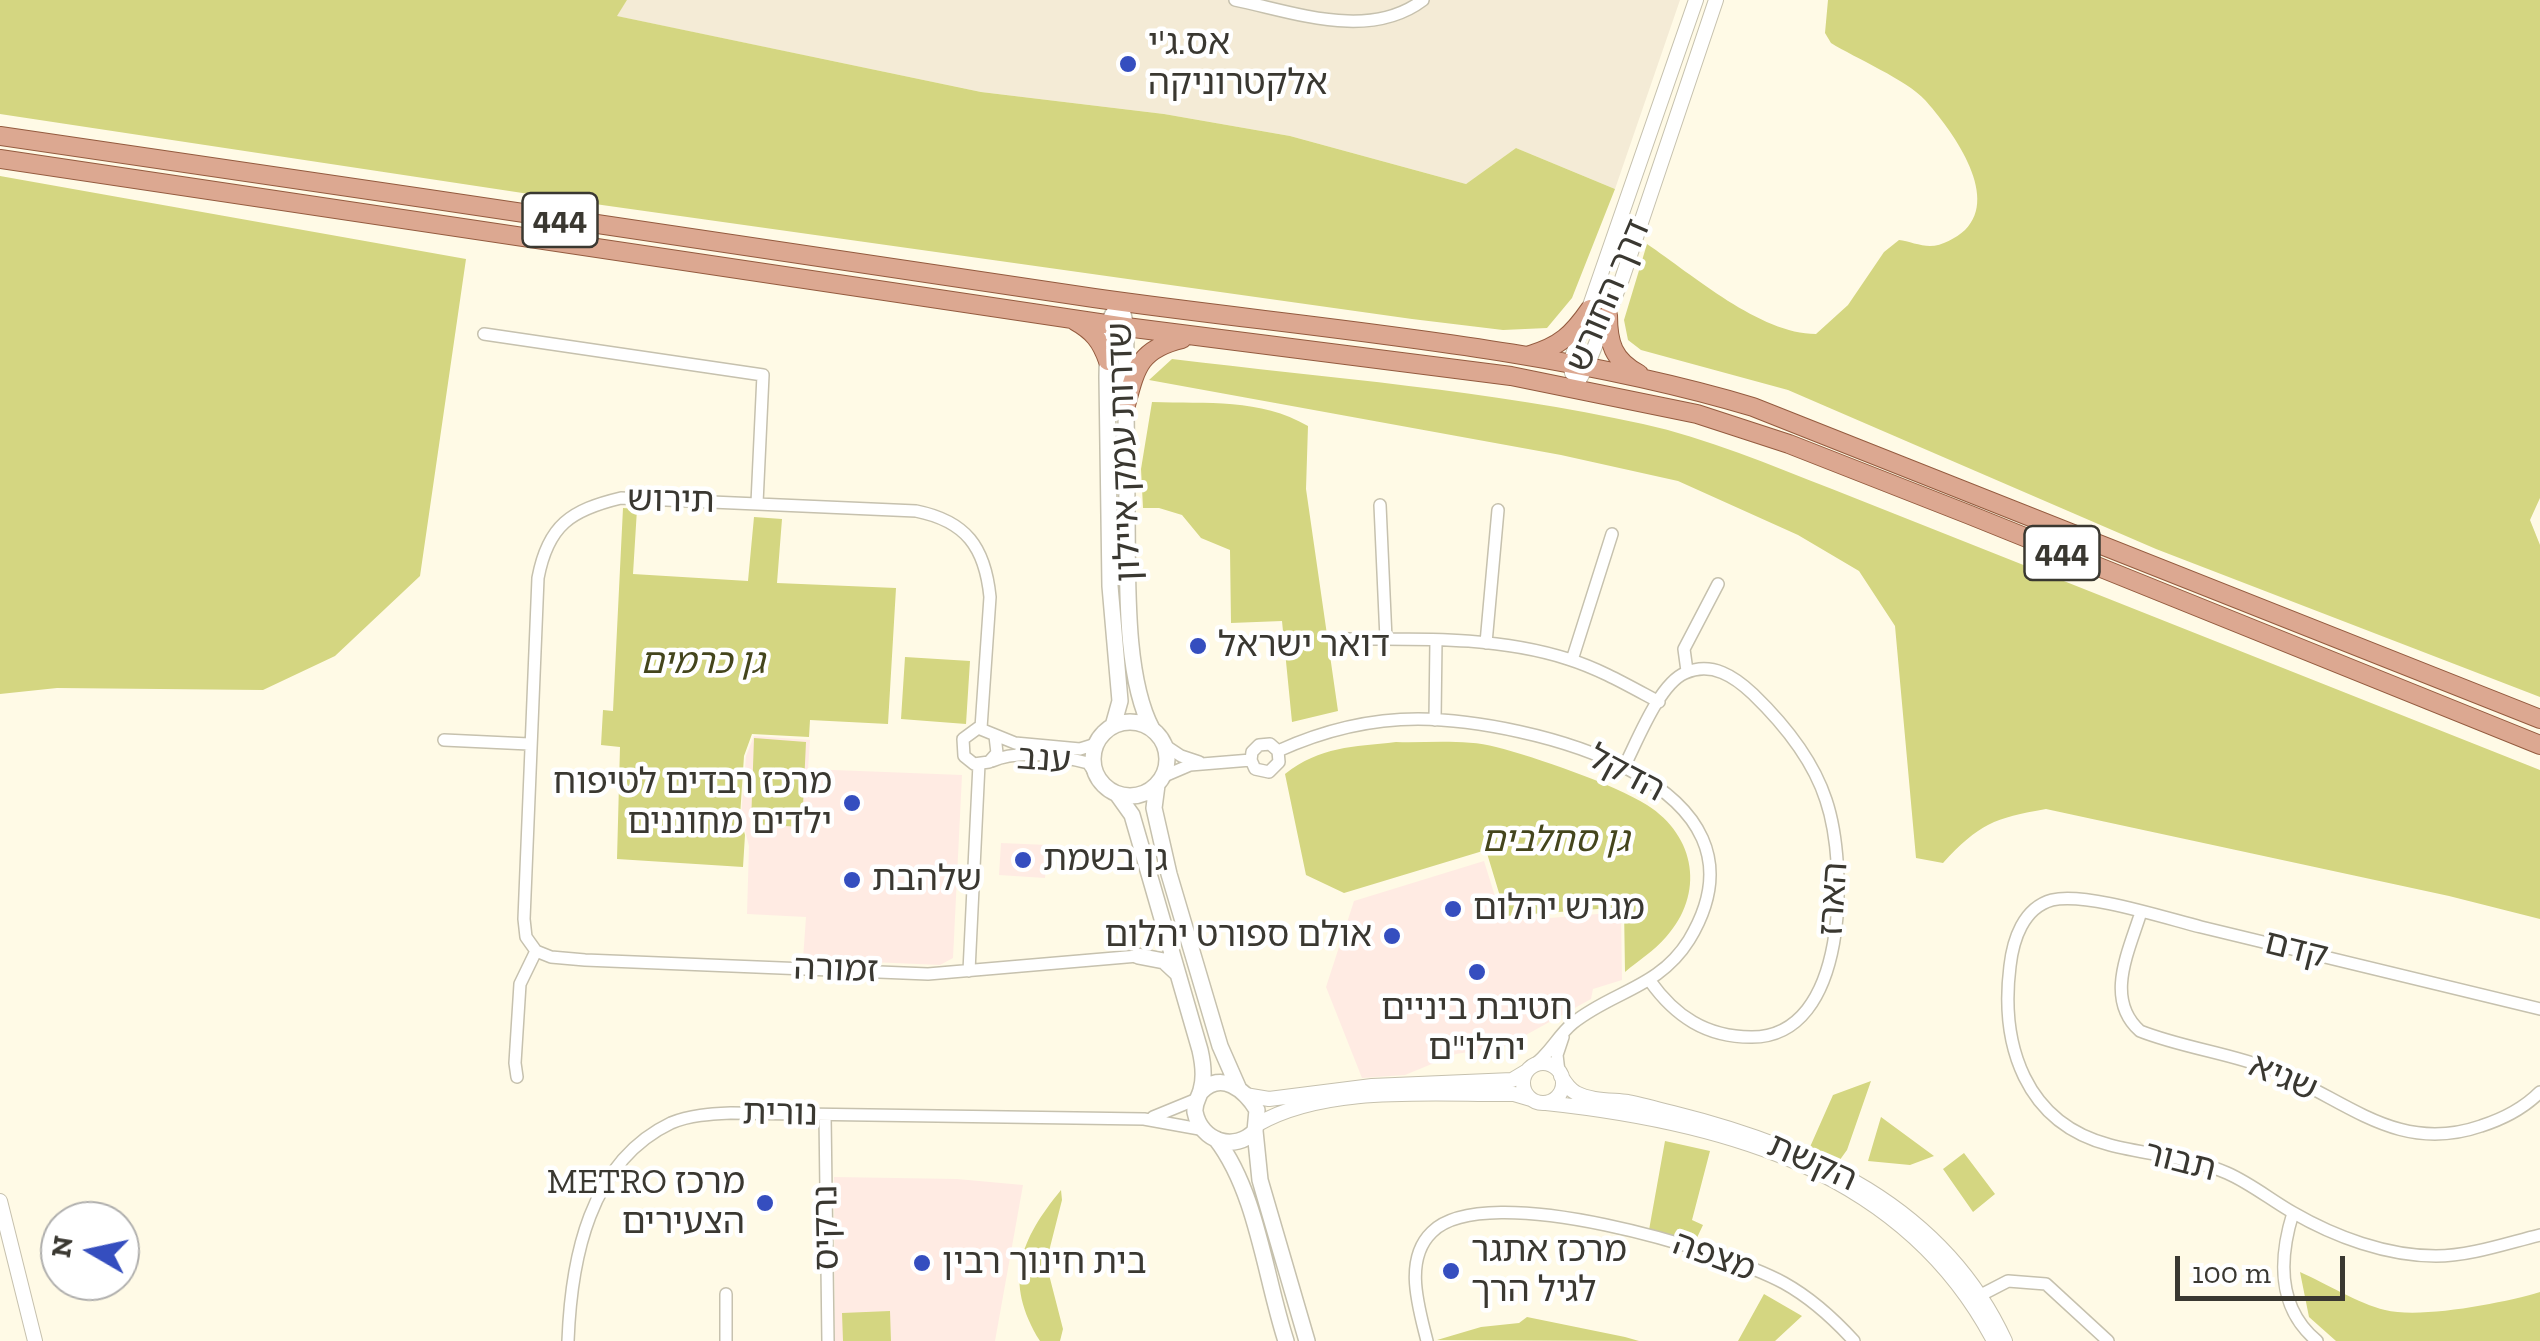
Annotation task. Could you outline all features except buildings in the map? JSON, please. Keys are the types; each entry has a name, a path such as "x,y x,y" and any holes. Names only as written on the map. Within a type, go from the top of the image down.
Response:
{"main road":[{"name":"444","path":"0,136 1120,302 1524,356 1648,378 1753,407 2540,719"},
{"name":"444","path":"0,158 1117,326 1575,387 1697,414 1789,444 2540,745"},
{"name":"שדרות עמק איילון","path":"1112,726 1120,701 1110,586 1108,361 1120,302"},
{"path":"1524,356 1568,339 1599,312 1612,351 1621,362 1648,378"},
{"path":"1066,316 1094,334 1108,361"},
{"name":"שדרות עמק איילון","path":"1117,326 1126,405 1130,617 1137,683 1144,716 1152,730"},
{"path":"1126,405 1144,356 1162,344 1195,336"},
{"path":"1286,1341 1242,1184 1230,1156 1196,1115 1200,1050 1132,815 1095,773 1096,744 1112,726 1133,722 1152,730 1163,744 1166,758 1154,808 1168,874 1220,1046 1242,1091 1257,1110 1260,1180 1307,1341"},
{"path":"1117,794 1138,795 1159,781"},
{"path":"1138,956 1156,946 1164,930"},
{"path":"1138,956 1164,961 1178,974"},
{"path":"1199,1096 1207,1086 1220,1082 1242,1091"},
{"path":"1211,1134 1234,1144 1244,1141 1257,1128"}],"street":[{"path":"1235,0 1364,22 1407,12 1422,0"},
{"name":"דרך החורש","path":"1599,312 1696,0"},
{"name":"דרך החורש","path":"1575,387 1579,365 1716,0"},
{"path":"484,334 763,375 756,503"},
{"name":"תירוש","path":"536,950 526,937 524,919 538,578 546,546 559,528 589,507 621,498 916,510 945,518 968,536 982,558 990,596 980,728"},
{"path":"1380,505 1386,639"},
{"path":"1486,643 1498,510"},
{"path":"1572,660 1612,534"},
{"path":"1624,767 1659,702 1674,680 1688,671 1684,648 1718,584"},
{"path":"1345,639 1436,640 1524,648 1572,660 1659,702"},
{"path":"1435,720 1436,640"},
{"name":"הארז","path":"1650,981 1671,1009 1705,1029 1727,1035 1772,1036 1800,1019 1813,1001 1823,978 1838,916 1840,883 1834,825 1826,797 1802,751 1736,678 1719,670 1688,671"},
{"name":"הדקל","path":"1278,751 1345,727 1394,720 1435,720 1529,734 1624,767 1662,788 1689,814 1705,844 1708,862 1707,894 1696,927 1677,956 1650,981 1582,1016 1529,1069"},
{"path":"968,971 984,763 997,753 995,736 980,728 967,734 962,743 964,756 984,763"},
{"name":"ענב","path":"995,736 1015,743 1072,749 1096,744"},
{"path":"444,740 529,744"},
{"path":"1163,744 1202,764"},
{"path":"1270,744 1278,751 1279,762 1269,772 1255,769 1251,760 1258,745 1270,744"},
{"name":"ענב","path":"984,763 1002,756 1030,755 1083,762 1095,773"},
{"path":"1159,781 1172,771 1202,764 1251,760"},
{"name":"קדם","path":"2051,900 2141,912 2540,1009"},
{"name":"תבור","path":"2051,900 2022,922 2011,952 2007,1024 2015,1057 2041,1105 2084,1137 2203,1164 2228,1174 2294,1213 2356,1241 2394,1252 2438,1256 2540,1235"},
{"name":"שגיא","path":"2141,912 2120,990 2121,1006 2128,1020 2140,1030 2269,1068 2378,1124 2406,1133 2459,1134 2512,1114 2540,1092"},
{"path":"517,1077 520,984 536,950"},
{"name":"זמורה","path":"536,950 558,958 598,961 928,974 1138,956"},
{"path":"1529,1069 1523,1083 1538,1101 1560,1092 1558,1054 1566,1029"},
{"path":"1242,1091 1269,1099 1372,1086 1512,1080 1544,1063 1560,1074"},
{"name":"הקשת","path":"1560,1074 1575,1093 1717,1124 1846,1174 1898,1208 1933,1238 1979,1296 2005,1341"},
{"name":"הקשת","path":"1257,1128 1294,1106 1339,1100 1505,1094 1626,1112 1701,1130 1778,1155 1841,1182 1892,1215 1926,1244 1964,1290 1994,1341"},
{"name":"נורית","path":"1144,1120 1199,1096"},
{"name":"נורית","path":"568,1341 570,1295 584,1231 612,1174 633,1149 674,1122 732,1112 1144,1120 1211,1134"},
{"name":"נרקיס","path":"826,1115 828,1341"},
{"path":"0,1201 35,1341"},
{"path":"2294,1213 2284,1248 2283,1275 2289,1302 2302,1327 2317,1341"},
{"name":"מצפה","path":"1427,1339 1416,1284 1422,1248 1432,1232 1468,1214 1526,1214 1625,1229 1744,1264 1812,1300 1854,1341"},
{"path":"1979,1296 2008,1281 2046,1284 2108,1341"},
{"path":"726,1294 726,1341"},
{"path":"1412,1341 1427,1339"}],"shaded area":[{"path":"627,0 1680,0 1615,189 1516,148 1466,184 1290,136 1164,114 981,92 616,16"},
{"name":"שלהבת","path":"754,736 810,740 808,769 962,775 953,958 940,965 803,959 806,917 747,914 749,846 741,815 746,756"},
{"name":"גן בשמת","path":"1001,843 1048,845 1045,878 999,875"},
{"name":"חטיבת ביניים יהלו\"ם","path":"1484,861 1503,922 1621,912 1622,980 1593,989 1591,999 1506,1046 1456,1054 1405,1075 1362,1078 1326,987 1354,901"},
{"name":"בית חינוך רבין","path":"834,1177 957,1179 1023,1185 995,1341 835,1341"}],"green space":[{"path":"0,0 627,0 617,16 981,92 1164,114 1290,136 1466,184 1516,148 1615,189 1572,298 1547,328 1503,330 602,205 0,114"},
{"path":"1828,0 2540,0 2540,498 2530,520 2540,545 2540,697 2156,549 1788,390 1641,350 1628,340 1624,320 1647,244 1750,314 1795,331 1816,334 1848,305 1884,252 1899,240 1939,245 1965,230 1975,216 1975,181 1947,127 1917,92 1831,43 1825,33"},
{"path":"0,176 466,259 420,576 335,656 263,690 57,688 0,694"},
{"path":"1172,359 1527,402 1691,437 1832,489 2540,770 2540,919 2046,809 1988,825 1943,863 1916,858 1895,626 1859,571 1798,535 1678,481 1561,455 1149,380"},
{"path":"1152,402 1252,407 1308,426 1306,489 1338,711 1292,722 1282,621 1231,623 1230,550 1201,538 1182,515 1143,508 1141,469"},
{"name":"גן כרמים","path":"623,508 637,509 633,574 748,581 754,517 782,519 777,583 896,588 888,724 810,720 809,737 752,734 744,756 740,816 745,835 743,867 617,859 620,747 601,745 603,710 613,711"},
{"path":"905,657 970,661 966,724 901,719"},
{"path":"754,738 806,742 802,827 751,824"},
{"name":"גן סחלבים","path":"1396,742 1459,742 1496,747 1574,772 1647,805 1676,833 1690,866 1686,903 1678,920 1662,942 1625,972 1624,907 1506,916 1486,850 1344,893 1306,875 1285,774 1324,753"},
{"path":"1871,1081 1847,1150 1834,1168 1806,1156 1833,1095"},
{"path":"1881,1117 1934,1156 1910,1165 1868,1161"},
{"path":"1665,1141 1710,1151 1692,1220 1703,1225 1694,1244 1649,1230"},
{"path":"1964,1153 1995,1194 1973,1212 1943,1169"},
{"path":"1061,1190 1046,1263 1063,1329 1060,1341 1040,1341 1022,1299 1021,1262 1035,1226"},
{"path":"2300,1272 2364,1303 2401,1312 2462,1309 2540,1292 2540,1341 2336,1341 2309,1317"},
{"path":"1764,1294 1802,1316 1775,1341 1738,1341"},
{"path":"890,1311 891,1341 843,1341 842,1313"},
{"path":"1527,1317 1639,1341 1437,1340 1481,1327 1519,1323"}],"place":[{"name":"אס.ג'י אלקטרוניקה","path":"1128,64"},
{"name":"דואר ישראל","path":"1198,646"},
{"name":"מרכז רבדים לטיפוח ילדים מחוננים","path":"852,803"},
{"name":"גן בשמת","path":"1023,860"},
{"name":"שלהבת","path":"852,880"},
{"name":"מגרש יהלום","path":"1453,909"},
{"name":"אולם ספורט יהלום","path":"1392,936"},
{"name":"חטיבת ביניים יהלו\"ם","path":"1477,972"},
{"name":"METRO מרכז הצעירים","path":"765,1203"},
{"name":"בית חינוך רבין","path":"922,1263"},
{"name":"מרכז אתגר לגיל הרך","path":"1451,1271"}]}
